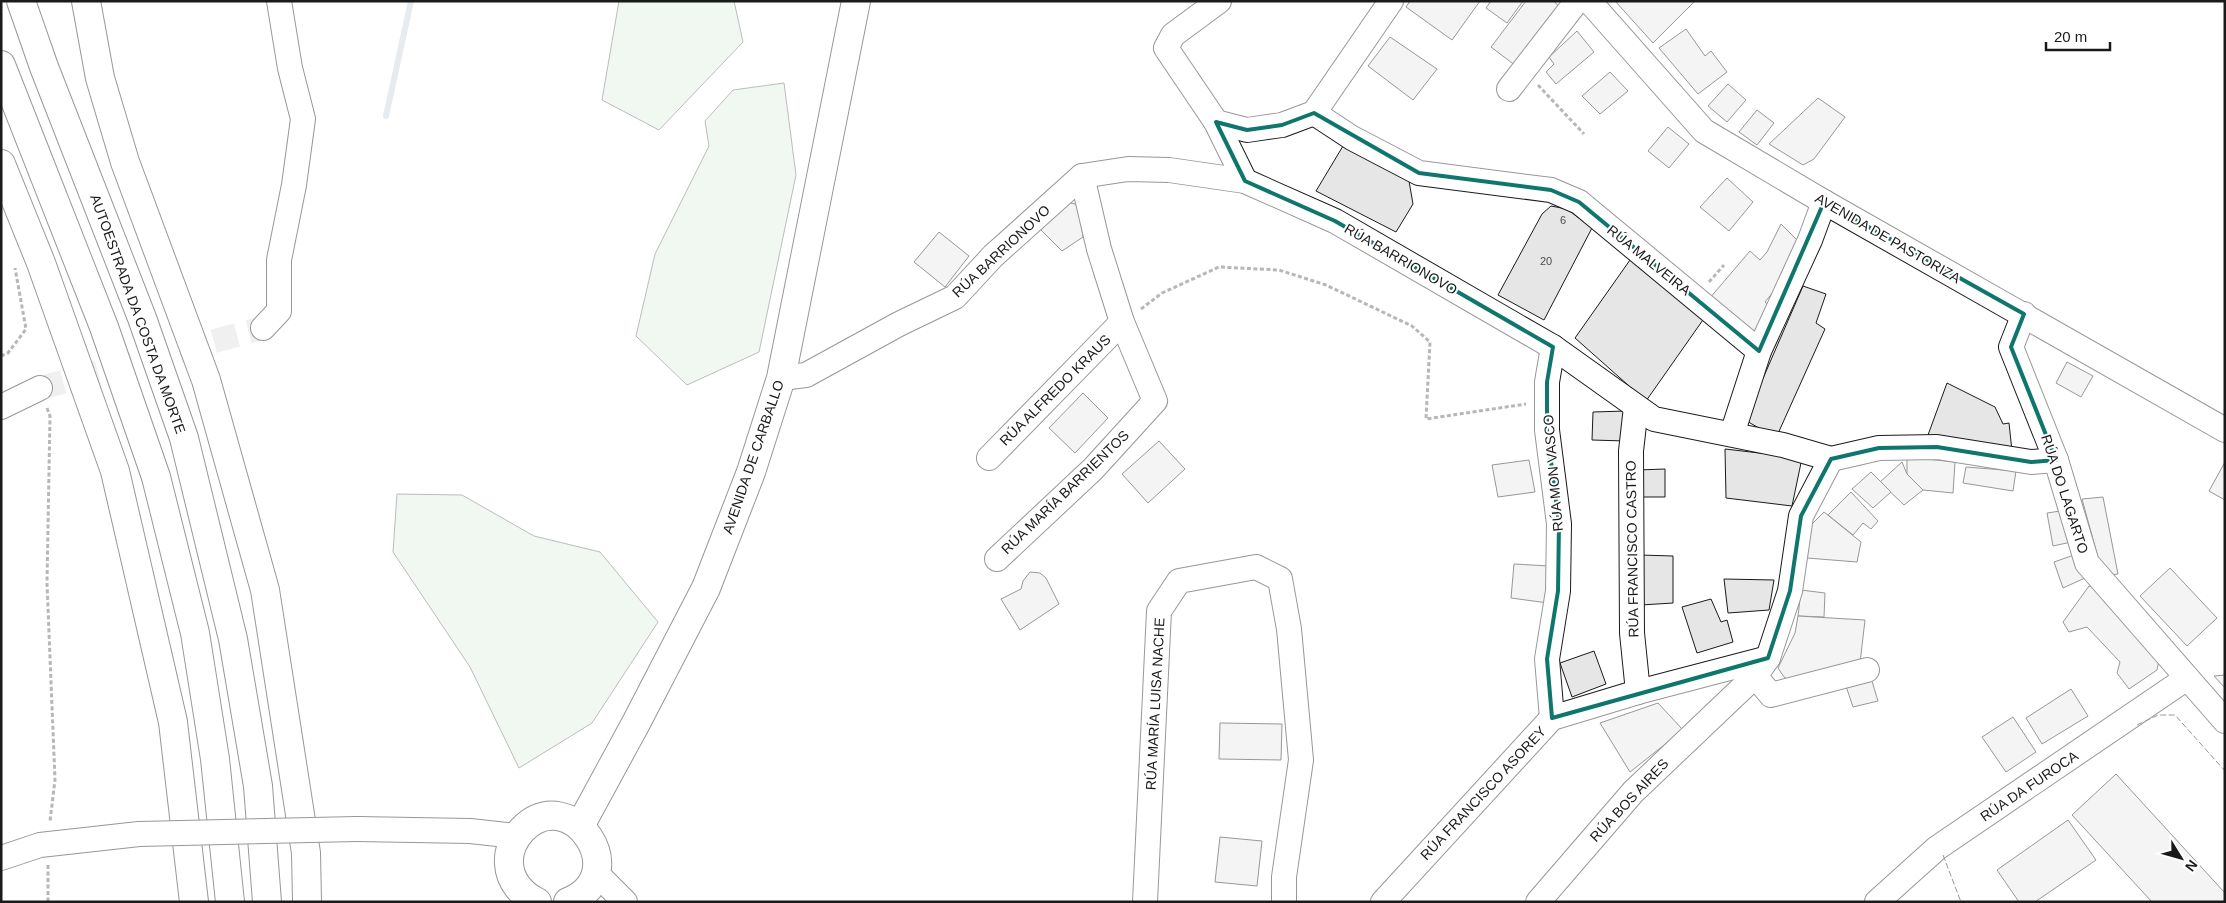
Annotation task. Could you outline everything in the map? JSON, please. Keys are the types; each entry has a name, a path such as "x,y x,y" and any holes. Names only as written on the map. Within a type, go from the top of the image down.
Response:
{"main road":[{"name":"AUTOESTRADA DA COSTA DA MORTE","path":"21,1 44,67 142,318 184,438 233,639 258,786 267,880 267,902"},
{"path":"86,1 100,78 123,152 206,380 265,590 306,853 306,902"},
{"name":"AVENIDA DE CARBALLO","path":"580,826 636,724 706,588 751,472 781,378 856,1"},
{"path":"1,65 104,327 156,477 195,633 215,759 230,902"},
{"path":"1,164 41,263 115,471 173,722 194,902"},
{"path":"532,901 519,890 516,884 509,864 510,849 516,836 526,826 539,819 553,816 568,819 580,826 589,835 595,847 597,860 595,872 584,892 568,902"}],"street":[{"path":"263,328 279,311 279,260 294,185 303,119 290,68 279,1"},
{"path":"1219,1 1173,35 1166,48 1216,122 1245,181"},
{"path":"1216,122 1247,130 1282,126 1314,113 1391,1"},
{"path":"1509,89 1577,1"},
{"name":"AVENIDA DE PASTORIZA","path":"1589,1 1704,131 1824,202 2225,430"},
{"name":"RÚA MALVEIRA","path":"1314,113 1352,138 1419,173 1551,190 1579,202 1759,351"},
{"name":"RÚA BARRIONOVO","path":"781,378 806,375 899,324 955,297 993,256 1082,176 1128,169 1169,170 1245,181 1334,221 1553,347 1654,418 1783,445 1831,459 1879,448 1937,447 2031,462 2056,460"},
{"name":"RÚA MARÍA BARRIENTOS","path":"997,559 1093,469 1155,401 1122,322 1099,249 1082,176"},
{"path":"1732,434 1759,351 1810,240 1824,202"},
{"name":"RÚA DO LAGARTO","path":"2024,314 2011,347 2056,460 2087,563 2225,720"},
{"name":"RÚA ALFREDO KRAUS","path":"989,458 1122,322"},
{"name":"RÚA MON VASCO","path":"1552,718 1548,659 1558,591 1559,524 1547,430 1547,382 1553,347"},
{"path":"1,407 40,388"},
{"name":"RÚA FRANCISCO CASTRO","path":"1636,407 1631,451 1632,633 1638,692"},
{"name":"RÚA BOS AIRES","path":"1538,902 1633,792 1761,667 1790,591 1801,516 1831,459"},
{"name":"RÚA MARÍA LUISA NACHE","path":"1145,902 1159,611 1179,582 1256,567 1280,579 1289,629 1301,760 1284,877 1284,902"},
{"path":"1761,667 1771,695"},
{"name":"RÚA FRANCISCO ASOREY","path":"1383,902 1552,718 1638,692 1761,667"},
{"path":"1726,703 1750,703 1771,695 1867,670"},
{"name":"RÚA DA FUROCA","path":"1878,902 1937,848 2187,678"},
{"path":"1,858 47,844 139,834 358,828 470,831 516,836"},
{"path":"595,872 626,902"}],"path":[{"path":"1533,79 1584,134"},
{"path":"1,356 8,353 26,328 12,259"},
{"path":"1707,284 1724,264"},
{"path":"1122,322 1162,293 1219,267 1279,270 1326,285 1412,326 1430,342 1426,419 1547,401"},
{"path":"40,388 50,416 47,583 55,780 47,844 48,902"}],"highlighted area":[{"path":"1314,113 1419,173 1551,190 1579,202 1759,351 1824,202 2024,314 2011,347 2056,460 2031,462 1937,447 1879,448 1831,459 1801,516 1790,591 1768,658 1552,718 1547,659 1558,591 1559,524 1547,430 1547,382 1553,347 1335,221 1245,181 1216,122 1247,130 1282,125"}],"green space":[{"path":"619,1 734,1 743,42 659,130 602,100"},
{"path":"784,83 796,175 759,352 687,385 636,336 655,254 709,146 705,121 733,90"},
{"path":"397,494 462,495 534,536 600,552 658,622 592,723 519,768 470,667 393,552"}],"building":[{"path":"1410,1 1480,1 1452,40 1406,7"},
{"path":"1491,1 1523,1 1507,23 1486,8"},
{"path":"1526,1 1554,1 1559,7 1516,66 1491,47"},
{"path":"1615,1 1695,1 1653,43"},
{"path":"1686,29 1705,56 1711,51 1727,72 1698,94 1659,48"},
{"path":"1577,31 1594,52 1556,84 1546,72 1554,64 1549,57"},
{"path":"1390,37 1437,69 1413,100 1368,66"},
{"path":"1610,72 1628,91 1600,114 1582,96"},
{"path":"1728,84 1746,100 1727,122 1708,106"},
{"path":"1818,98 1845,117 1814,159 1803,165 1769,144"},
{"path":"1757,110 1774,123 1757,145 1739,132"},
{"path":"1668,127 1689,144 1669,168 1648,151"},
{"path":"1343,146 1409,181 1413,204 1396,232 1316,191"},
{"path":"1727,178 1753,202 1729,231 1700,207"},
{"path":"1067,202 1079,205 1083,237 1062,251 1038,227"},
{"path":"1551,206 1567,209 1592,228 1544,320 1498,295 1542,214"},
{"path":"1781,224 1801,244 1783,280 1765,302 1770,306 1756,337 1709,299 1750,251 1760,260 1767,252"},
{"path":"939,232 969,256 945,287 914,262"},
{"path":"1630,260 1705,317 1646,401 1575,338"},
{"path":"1803,286 1826,294 1816,323 1825,329 1776,438 1745,420"},
{"path":"2067,362 2093,376 2081,397 2056,383"},
{"path":"1947,383 1995,407 2003,424 2009,423 2012,451 1928,435"},
{"path":"1083,393 1108,418 1075,453 1049,428"},
{"path":"1626,411 1625,441 1592,440 1593,412"},
{"path":"1159,441 1185,469 1148,503 1122,474"},
{"path":"1725,449 1802,458 1792,506 1726,498"},
{"path":"1907,457 1955,462 1953,493 1923,490 1907,474"},
{"path":"1529,460 1535,492 1498,497 1492,465"},
{"path":"1902,462 1907,474 1923,490 1904,505 1880,482"},
{"path":"2225,462 2225,500 2209,491"},
{"path":"1966,467 2016,471 2013,491 1963,483"},
{"path":"1665,469 1665,497 1638,497 1638,470"},
{"path":"1871,472 1891,492 1873,508 1852,489"},
{"path":"1851,492 1878,521 1871,529 1863,523 1853,535 1828,515"},
{"path":"2103,497 2118,574 2103,576 2082,499"},
{"path":"2067,510 2076,541 2053,546 2047,513"},
{"path":"1824,512 1861,542 1857,562 1807,558 1810,526"},
{"path":"1640,555 1673,556 1673,603 1641,605"},
{"path":"2074,555 2085,578 2063,588 2054,562"},
{"path":"1514,564 1549,566 1548,603 1511,598"},
{"path":"2170,568 2217,618 2187,646 2140,596"},
{"path":"1030,572 1040,573 1046,578 1059,604 1020,630 1001,599 1021,589 1023,581"},
{"path":"1724,579 1774,580 1769,610 1728,613"},
{"path":"2089,586 2102,590 2159,660 2157,670 2129,689 2117,673 2120,662 2087,627 2069,632 2063,622"},
{"path":"1801,590 1825,593 1824,617 1798,616"},
{"path":"1711,599 1721,622 1727,620 1733,642 1697,653 1682,607"},
{"path":"1798,616 1865,620 1860,663 1792,682 1784,677 1778,668 1795,633"},
{"path":"1594,651 1606,684 1572,697 1560,663"},
{"path":"2225,675 2225,688 2214,676"},
{"path":"1871,678 1878,701 1853,707 1846,686"},
{"path":"2071,689 2088,716 2042,744 2026,718"},
{"path":"1658,703 1683,730 1630,772 1600,723"},
{"path":"2013,717 2036,752 2006,772 1982,737"},
{"path":"1220,723 1282,724 1281,760 1219,759"},
{"path":"2116,774 2225,893 2225,902 2152,902 2072,815"},
{"path":"2068,820 2096,860 2035,902 2019,902 1997,870"},
{"path":"1220,837 1262,841 1257,886 1215,882"}],"waterway":[{"path":"386,116 411,1"}],"tunnel":[{"path":"40,388 263,328"}],"fence":[{"path":"2137,725 2158,715 2175,715 2225,771"},
{"path":"1943,855 1961,902"}]}
